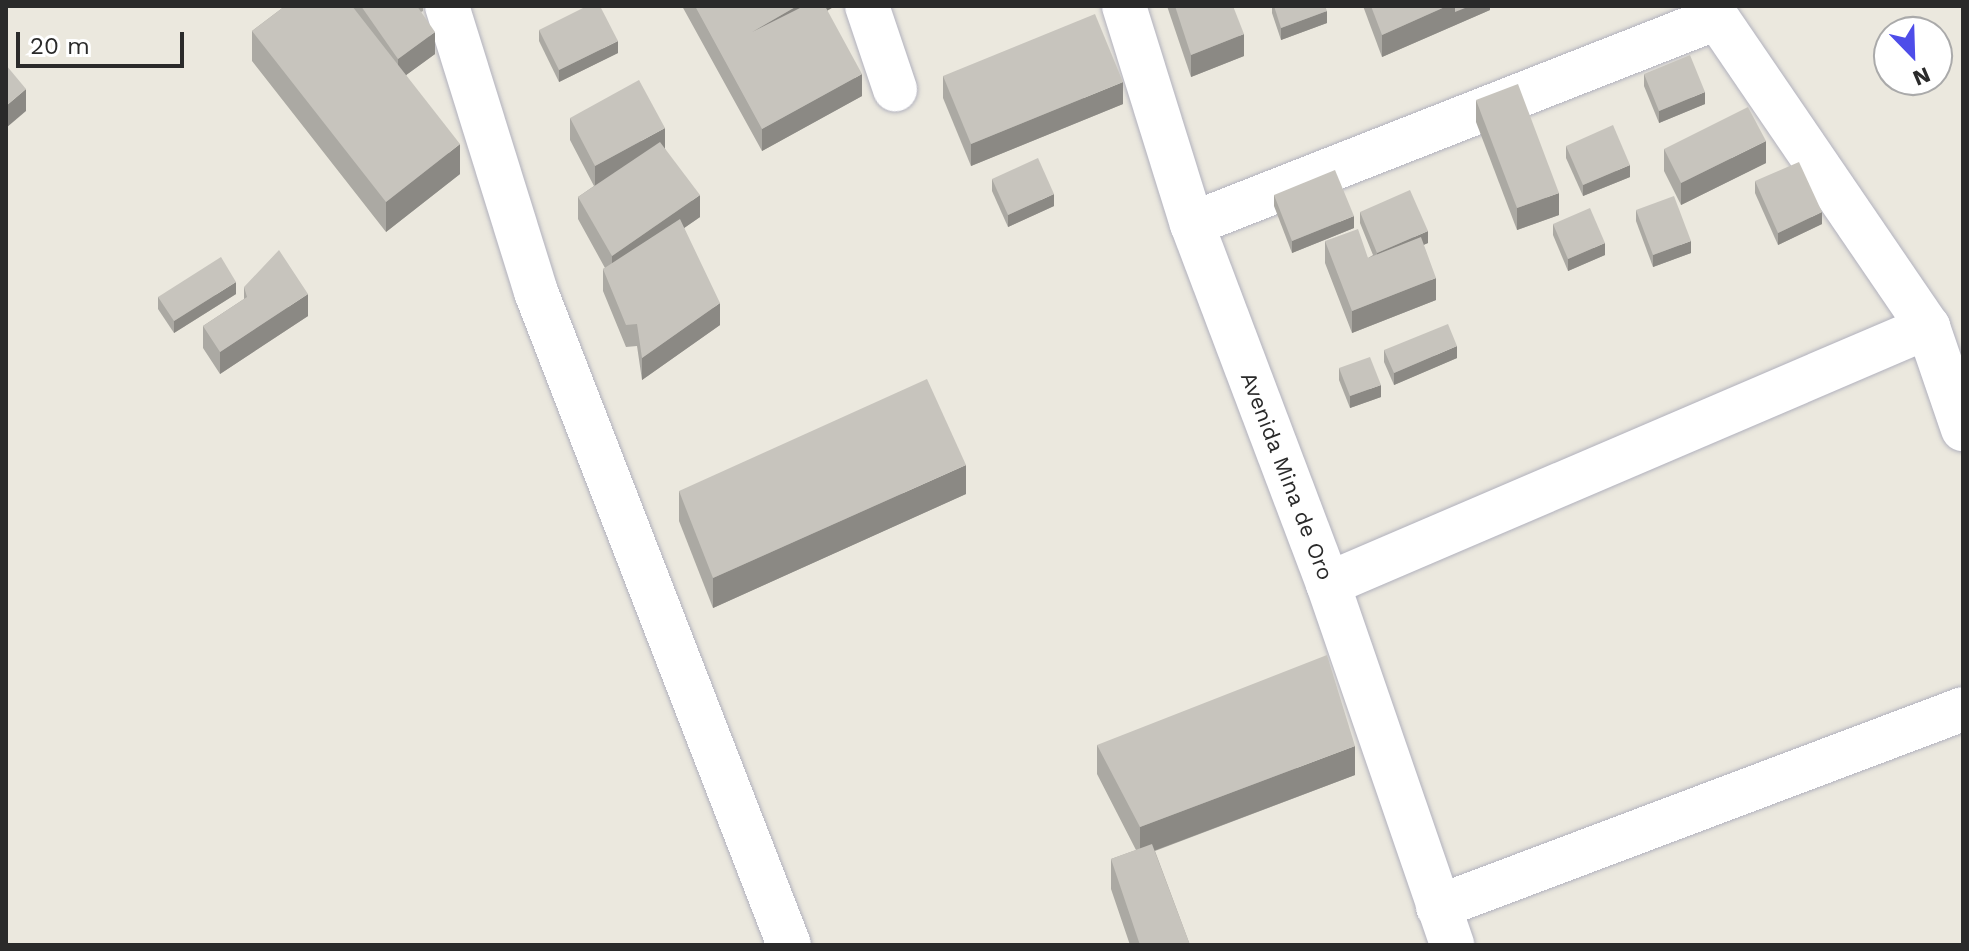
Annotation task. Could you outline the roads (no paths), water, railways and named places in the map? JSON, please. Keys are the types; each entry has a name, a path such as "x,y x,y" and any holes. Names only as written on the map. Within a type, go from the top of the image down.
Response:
{"street":[{"path":"447,6 536,292 789,945"},
{"path":"867,6 895,89"},
{"name":"Avenida Mina de Oro","path":"1124,6 1192,224 1328,584 1445,926"},
{"path":"1192,224 1712,13 1928,327 1963,429"},
{"path":"1328,584 1928,327"},
{"path":"1445,926 1963,709"}]}
